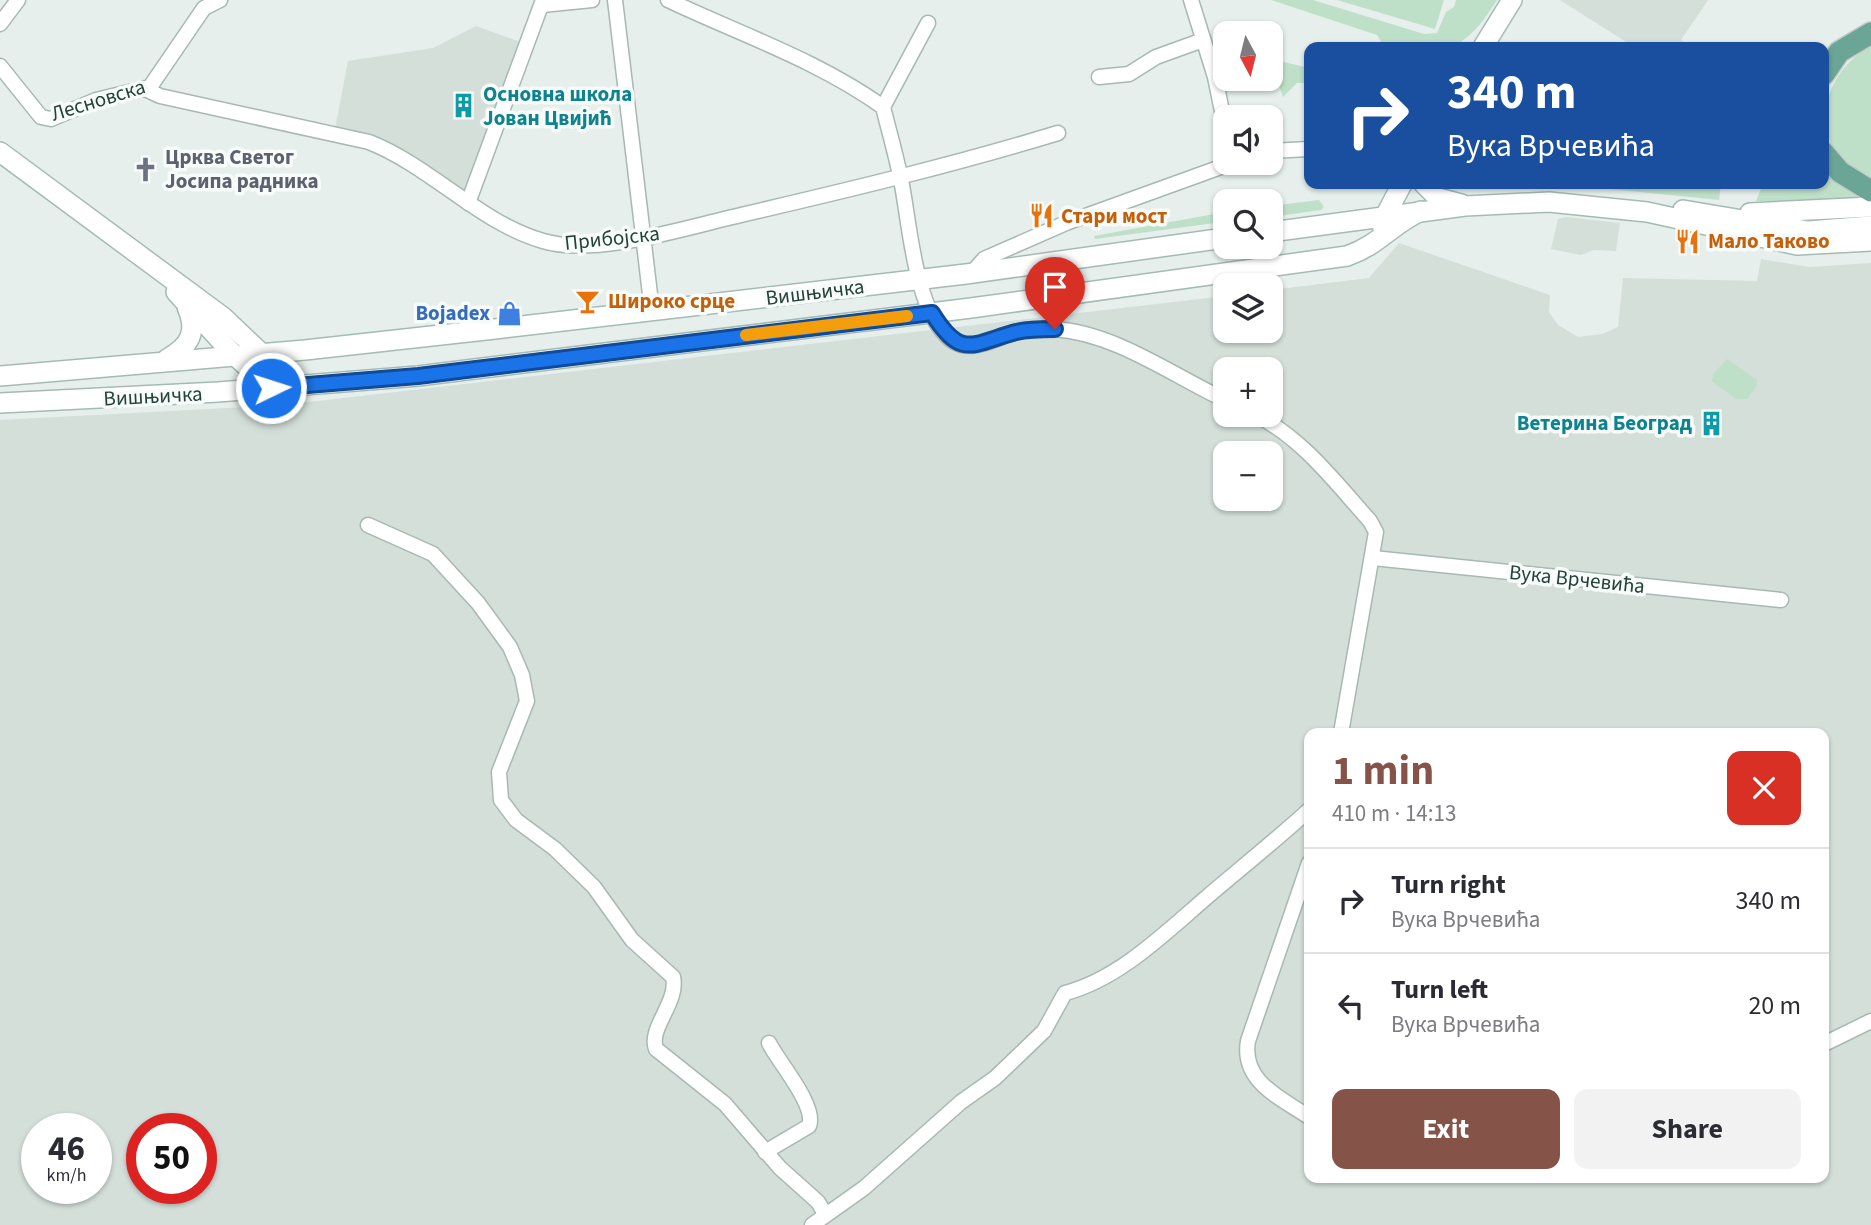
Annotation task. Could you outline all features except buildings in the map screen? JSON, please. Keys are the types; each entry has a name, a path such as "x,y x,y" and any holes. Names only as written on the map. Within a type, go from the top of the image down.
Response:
{"main road":[{"path":"1486,42 1512,0"},
{"path":"1829,67 1839,52 1871,33"},
{"path":"0,152 138,254 234,355 271,388"},
{"path":"1829,159 1840,172 1871,191"},
{"path":"1362,251 1399,189"},
{"path":"1429,189 1438,198 1465,206"},
{"path":"1283,230 1465,206 1647,212 1684,210 1808,231 1871,226"},
{"path":"1718,215 1871,207"},
{"name":"Вишњичка","path":"0,403 271,388 418,376 932,313 1337,259 1379,242 1400,222 1421,211"},
{"path":"1647,212 1797,245 1871,242"},
{"name":"Вишњичка","path":"0,376 165,360 262,354 652,311 919,280 1213,240"},
{"path":"138,254 152,261 223,317 262,354 271,388"},
{"path":"165,360 183,349 193,332 192,317 184,300"}],"street":[{"path":"0,24 18,0"},
{"name":"Лесновска","path":"0,66 41,117 46,119 96,100 145,89 157,79 204,8 220,0"},
{"path":"468,203 542,3 592,0"},
{"path":"615,0 652,311"},
{"path":"668,0 808,61 844,79 883,107 901,179 919,280 932,313 948,338 965,345 984,344 1025,330 1055,329 1084,334 1117,345 1213,394"},
{"path":"1191,0 1220,105"},
{"path":"883,107 928,23"},
{"path":"1099,77 1129,74 1156,57 1203,40"},
{"name":"Прибојска","path":"145,89 160,96 369,142 397,155 501,224 558,245 643,238 901,179 1058,133"},
{"path":"1283,150 1304,149"},
{"path":"977,272 977,267 984,259 1066,223 1213,170"},
{"path":"1277,427 1305,449 1370,521 1376,539 1342,728"},
{"path":"368,525 433,554 478,603 510,647 522,675 527,701 499,772 501,800 516,820 555,849 594,887 632,940 673,977 674,985 666,1014 656,1032 656,1049 725,1104 765,1152 818,1202 825,1214"},
{"name":"Вука Врчевића","path":"1373,558 1781,600"},
{"path":"812,1225 856,1195 961,1102 995,1078 1044,1031 1065,993 1083,989 1114,971 1168,930 1304,814"},
{"path":"1304,878 1248,1041 1247,1054 1250,1069 1259,1082 1304,1114"},
{"path":"1829,1042 1871,1021"},
{"path":"765,1152 808,1126 811,1119 804,1099 780,1065 769,1043"}],"shaded area":[{"path":"1560,0 1708,0 1681,40 1684,42 1626,42"},
{"path":"476,26 523,43 466,195 335,129 348,61 433,48"},
{"path":"1566,217 1620,223 1616,251 1594,250 1581,255 1551,249 1558,219"},
{"path":"1399,243 1550,295 1549,312 1558,325 1578,337 1602,334 1618,327 1623,278 1757,281 1761,259 1809,267 1871,263 1871,1225 0,1225 0,420 283,405 1213,297 1213,343 1283,343 1283,289 1369,278"}],"green space":[{"path":"1271,0 1313,0 1424,34 1437,33 1446,12 1454,7 1456,0 1497,0 1477,27 1461,42 1381,42 1377,35"},
{"path":"1337,0 1444,0 1435,29"},
{"path":"1871,46 1871,180 1850,168 1836,152 1829,136 1829,95 1838,76 1852,60"},
{"path":"1283,62 1304,67 1304,83 1297,83 1283,97"},
{"path":"1829,165 1867,199 1812,203 1756,201 1761,189 1829,189"},
{"path":"1610,189 1720,189 1719,200"},
{"path":"1319,200 1324,207 1321,210 1283,215 1283,204"},
{"path":"1213,214 1213,223 1095,239 1094,236"},
{"path":"1727,359 1757,380 1757,386 1747,399 1736,399 1712,381 1713,374"}],"slow traffic":[{"path":"746,335 907,316"}],"place":[{"name":"Основна школа Јован Цвијић","path":"463,106"},
{"name":"Црква Светог Јосипа радника","path":"145,169"},
{"name":"Стари мост","path":"1041,216"},
{"name":"Мало Таково","path":"1688,241"},
{"name":"Широко срце","path":"588,301"},
{"name":"Bojadex","path":"510,313"},
{"name":"Ветерина Београд","path":"1712,423"}],"route":[{"path":"271,388 418,376 932,313 948,338 965,345 984,344 1025,330 1055,329"}]}
